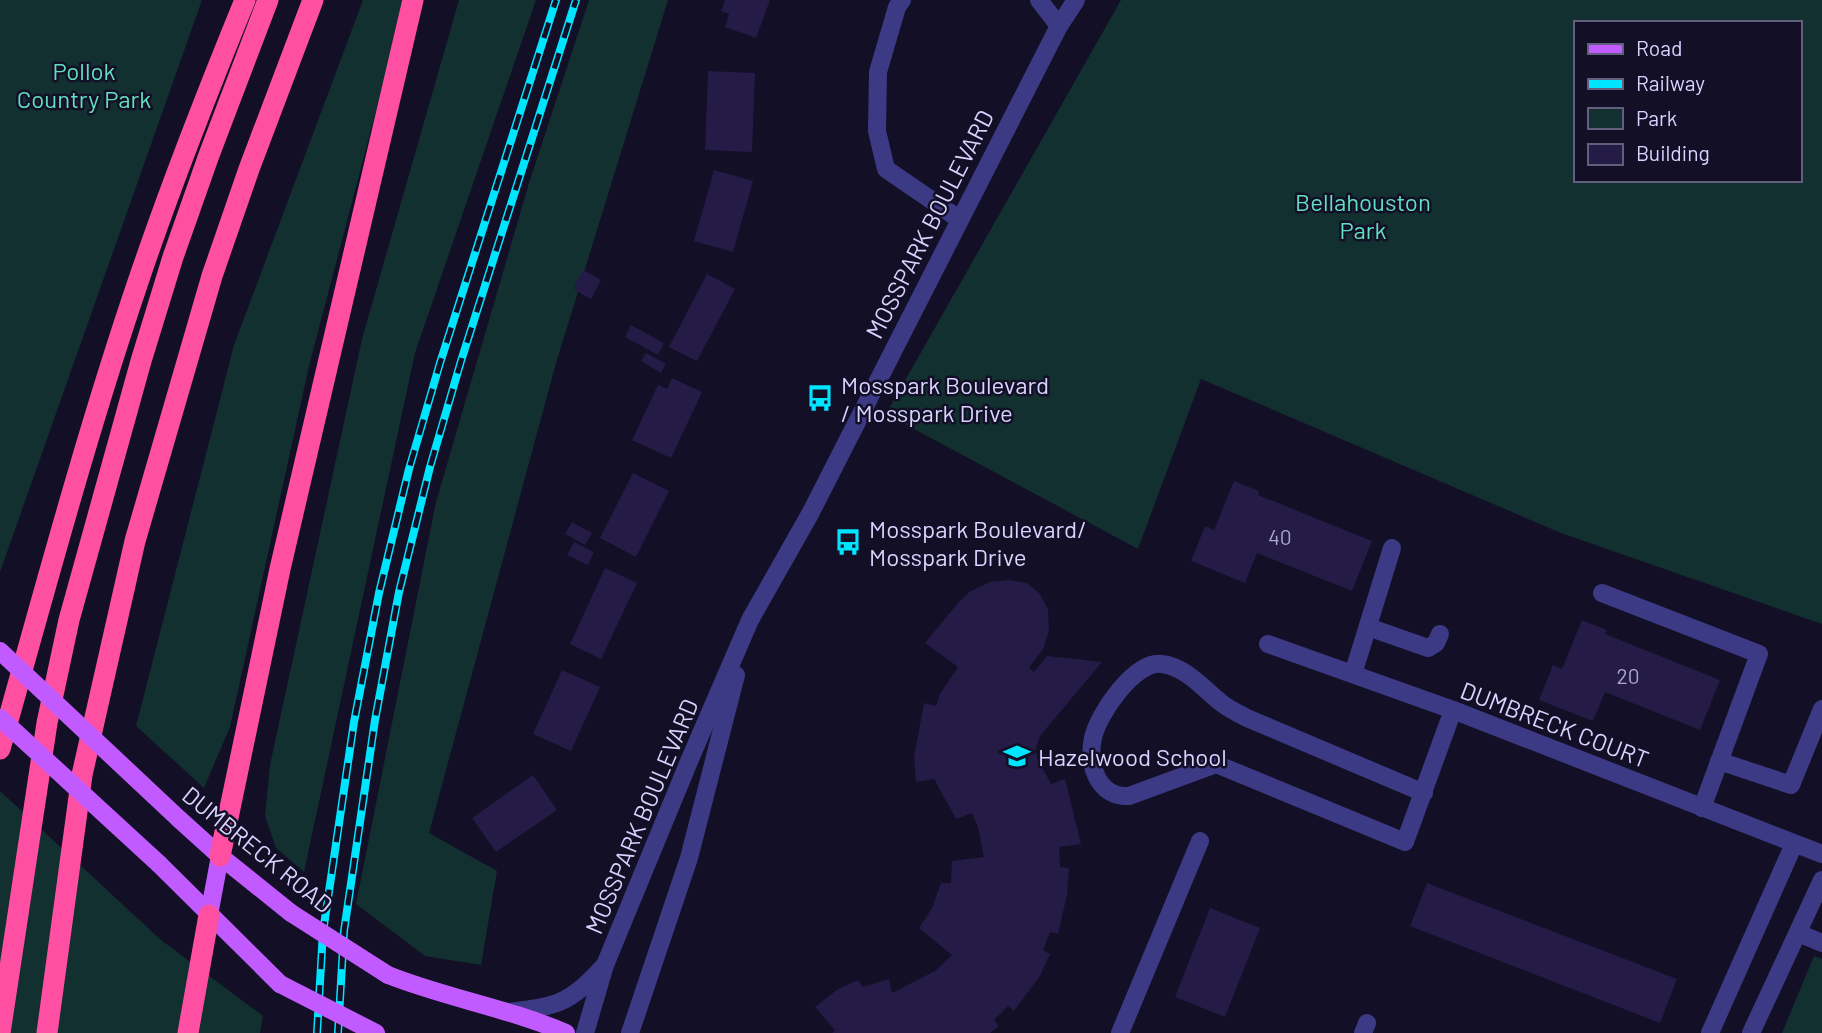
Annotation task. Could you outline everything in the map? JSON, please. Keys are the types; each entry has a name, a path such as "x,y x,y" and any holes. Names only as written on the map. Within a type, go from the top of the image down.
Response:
{"highway":[{"path":"0,749 94,422 138,282 212,81 245,0"},
{"path":"0,1033 47,723 69,620 141,361 173,257 268,0"},
{"path":"47,1033 82,775 135,541 212,276 313,0"},
{"path":"220,856 283,555 413,0"},
{"path":"188,1033 209,915"}],"main road":[{"name":"DUMBRECK ROAD","path":"0,651 179,819 290,913 388,975 420,988 536,1020 566,1033"},
{"path":"0,718 159,864 280,984 376,1033"},
{"path":"209,915 220,856"}],"street":[{"path":"902,0 897,7 878,72 877,131 886,169 959,219"},
{"path":"1038,0 1059,26"},
{"name":"MOSSPARK BOULEVARD","path":"585,1033 606,965 750,620 810,514 959,219 1059,26 1076,0"},
{"path":"1353,674 1392,548"},
{"path":"1602,593 1759,654 1702,808"},
{"name":"MOSSPARK BOULEVARD","path":"630,1033 689,858 750,620"},
{"path":"1368,627 1428,648 1436,643 1440,634"},
{"name":"DUMBRECK COURT","path":"1268,645 1453,710 1822,854"},
{"path":"1424,793 1247,718 1225,706 1180,669 1160,663 1147,667 1121,688 1104,711 1093,737 1092,763 1097,778 1105,789 1117,796 1129,796 1216,764 1405,842 1424,793 1453,710"},
{"path":"1719,761 1791,785 1822,709"},
{"path":"1120,1033 1200,841"},
{"path":"1710,1033 1794,844"},
{"path":"1751,1033 1822,880"},
{"path":"1798,933 1822,943"},
{"path":"508,1012 551,1007 581,992 606,965"}],"green space":[{"name":"Pollok Country Park","path":"0,0 202,0 0,572"},
{"path":"363,0 405,0 309,366 230,727 204,788 136,726 234,345"},
{"path":"459,0 536,0 415,353 304,872 276,848 265,816 270,765 362,339"},
{"path":"589,0 668,0 556,363 429,833 497,871 481,965 425,956 356,904 436,502 529,183"},
{"name":"Bellahouston Park","path":"1121,0 1822,0 1822,624 1561,533 1201,379 1138,549 886,414"},
{"path":"0,791 161,940 263,1016 260,1033 0,1033"},
{"path":"1814,956 1822,959 1822,1033 1782,1033"}],"building":[{"path":"725,0 770,0 756,38 725,27 729,14 721,11"},
{"path":"708,71 755,73 752,152 705,150"},
{"path":"714,170 753,181 733,252 694,241"},
{"path":"583,270 601,280 591,299 573,289"},
{"path":"707,274 735,289 697,361 669,347"},
{"path":"631,325 664,343 658,355 625,337"},
{"path":"646,353 666,364 661,373 641,361"},
{"path":"672,378 702,392 671,458 632,440 658,385 667,389"},
{"path":"633,473 669,491 636,557 600,538"},
{"path":"1234,481 1259,491 1258,495 1372,541 1352,591 1257,553 1245,583 1191,561 1205,526 1214,530"},
{"path":"572,522 592,533 585,545 565,534"},
{"path":"574,542 594,552 588,565 567,555"},
{"path":"605,568 637,583 601,659 570,644"},
{"path":"1009,580 1027,583 1039,593 1048,609 1049,631 1043,649 1029,668 1034,672 1047,656 1102,662 1040,736 1036,747 1037,757 1051,784 1065,779 1081,844 1059,847 1060,867 1069,868 1067,895 1058,934 1050,932 1043,950 1050,954 1040,976 1014,1011 1008,1006 994,1020 999,1026 990,1033 832,1033 835,1030 815,1007 838,989 858,980 863,987 889,979 892,993 935,971 952,955 919,928 932,908 941,883 951,883 952,861 984,857 978,827 972,813 956,819 934,779 916,782 914,757 924,703 936,706 940,694 958,667 925,643 969,592 990,582"},
{"path":"1582,620 1607,630 1605,634 1720,680 1700,730 1605,692 1593,721 1539,700 1553,665 1562,669"},
{"path":"562,670 600,687 571,751 533,734"},
{"path":"533,775 557,810 496,852 472,818"},
{"path":"1427,883 1677,979 1660,1023 1410,926"},
{"path":"1210,908 1260,928 1225,1017 1175,997"}],"railway":[{"path":"317,1033 323,932 354,722 379,593 409,469 440,363 556,0"},
{"path":"338,1033 344,931 375,720 399,592 430,467 461,361 576,0"}],"place":[{"name":"Mosspark Boulevard / Mosspark Drive","path":"820,398"},
{"name":"Mosspark Boulevard/ Mosspark Drive","path":"848,542"},
{"name":"Hazelwood School","path":"1017,756"}]}
